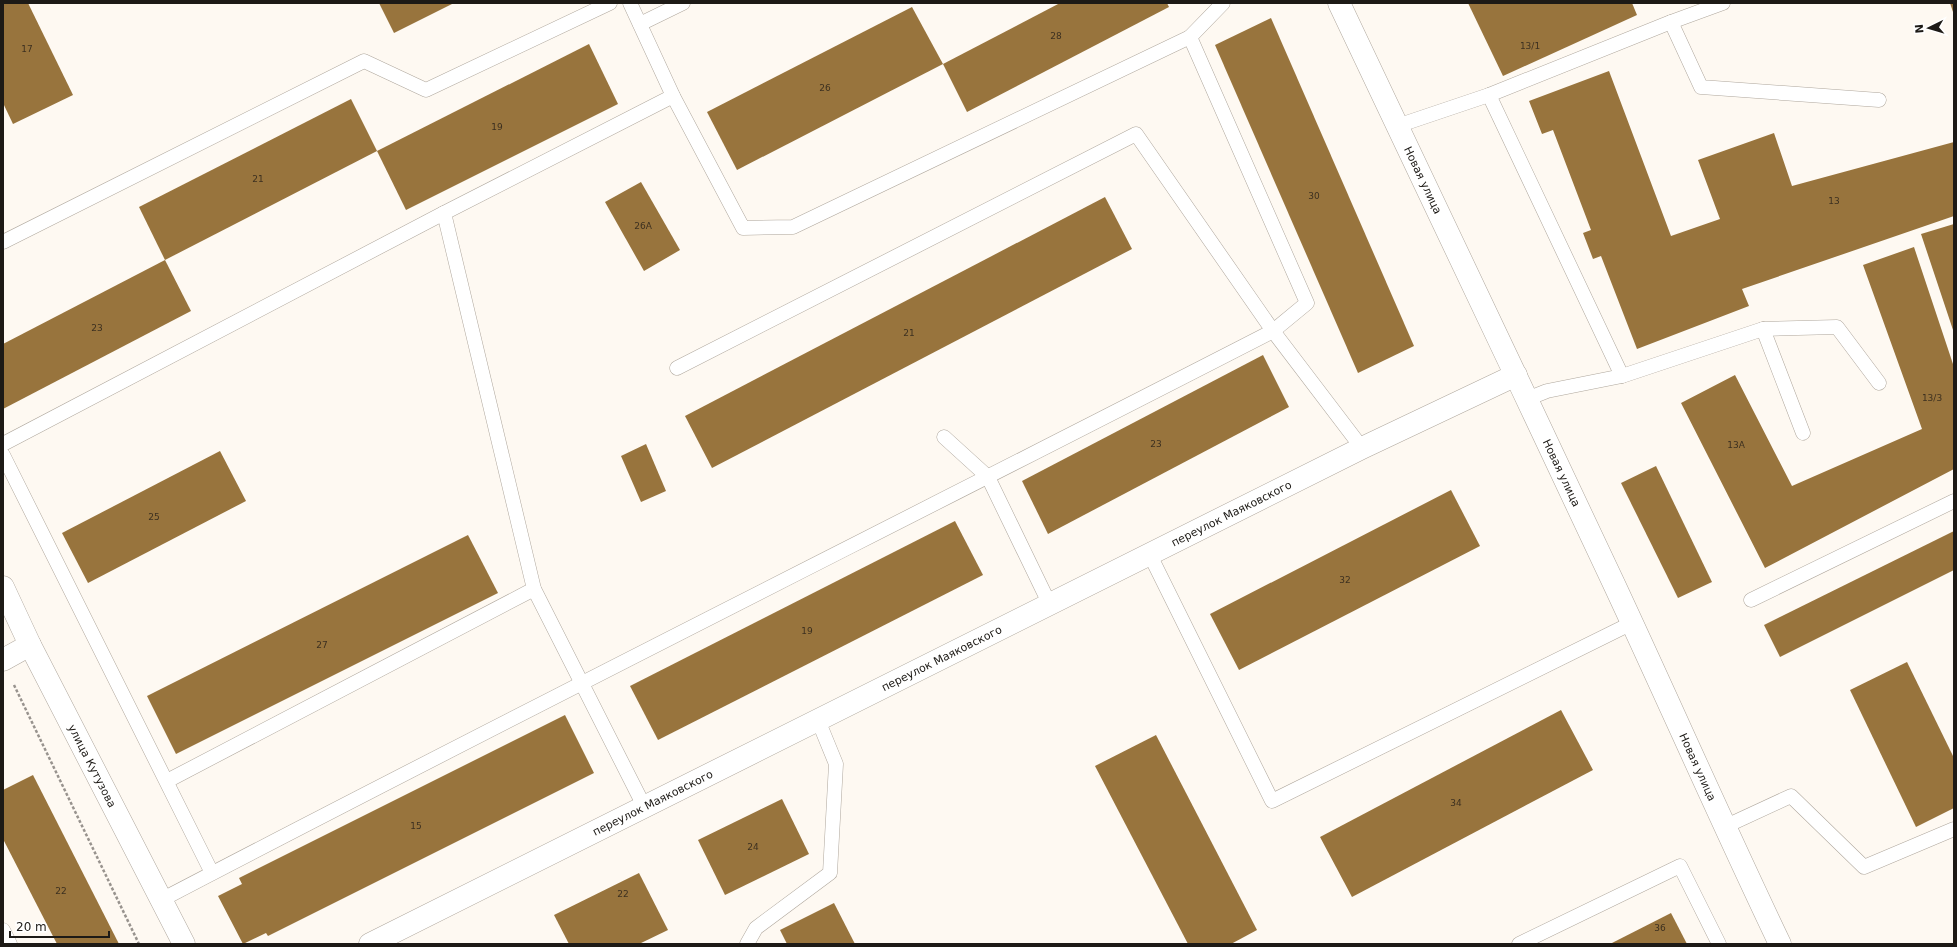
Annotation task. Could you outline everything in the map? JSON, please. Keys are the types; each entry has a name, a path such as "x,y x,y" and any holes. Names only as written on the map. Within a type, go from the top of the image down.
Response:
{"street":[{"name":"Новая улица","path":"1339,3 1632,623 1724,827 1780,944"},
{"name":"переулок Маяковского","path":"370,944 644,806 1150,556 1362,448 1516,376"},
{"name":"улица Кутузова","path":"3,587 30,645 184,944"},
{"path":"3,660 30,645"}],"lane":[{"path":"3,242 364,61 426,90 610,3"},
{"path":"630,3 673,96 743,228 793,227 1190,37 1223,3"},
{"path":"640,24 683,3"},
{"path":"1398,126 1489,95 1671,22 1723,3"},
{"path":"1671,22 1701,87 1880,100"},
{"path":"161,900 581,682 988,477 1273,330 1307,303 1190,37"},
{"path":"1489,95 1622,376"},
{"path":"3,444 444,213 673,96"},
{"path":"677,368 1136,134 1273,330 1362,448"},
{"path":"444,213 534,589 644,806"},
{"path":"1527,399 1547,391 1622,376 1763,329 1837,328 1879,383"},
{"path":"1763,329 1803,433"},
{"path":"944,437 988,477 1050,605"},
{"path":"3,455 167,780 212,873"},
{"path":"1751,600 1954,501"},
{"path":"1150,556 1272,801 1632,623"},
{"path":"167,780 534,589"},
{"path":"747,944 756,928 830,873 836,764 818,720"},
{"path":"1724,827 1790,796 1864,866 1954,829"},
{"path":"1519,944 1680,866 1719,944"},
{"path":"3,930 10,944"}],"path":[{"path":"13,683 138,944"}],"building":[{"path":"3,3 28,3 73,95 13,124 3,103"},
{"path":"379,3 454,3 394,33"},
{"path":"1060,3 1167,3 1169,7 967,112 943,64"},
{"path":"1468,3 1632,3 1637,15 1503,76"},
{"path":"1950,3 1954,3 1954,15"},
{"path":"912,7 943,64 737,170 707,112"},
{"path":"1271,18 1414,346 1358,373 1215,45"},
{"path":"589,44 618,104 406,210 377,151"},
{"path":"1609,71 1671,236 1720,219 1698,160 1774,133 1792,186 1954,142 1954,216 1742,289 1749,306 1637,349 1601,256 1593,259 1583,233 1591,230 1553,130 1542,134 1529,101"},
{"path":"351,99 377,151 165,260 139,207"},
{"path":"641,182 680,250 644,271 605,202"},
{"path":"1105,197 1132,249 712,468 685,416"},
{"path":"1954,224 1954,333 1921,234"},
{"path":"1914,247 1954,367 1954,469 1765,568 1681,403 1735,375 1792,486 1922,429 1863,265"},
{"path":"165,260 191,311 3,409 3,344"},
{"path":"1263,355 1289,407 1048,534 1022,481"},
{"path":"646,444 666,491 641,502 621,456"},
{"path":"220,451 246,501 88,583 62,533"},
{"path":"1656,466 1712,582 1678,598 1621,483"},
{"path":"1451,490 1480,546 1239,670 1210,614"},
{"path":"955,521 983,575 658,740 630,686"},
{"path":"1954,531 1954,570 1780,657 1764,625"},
{"path":"468,535 498,593 176,754 147,696"},
{"path":"1907,662 1954,758 1954,808 1916,827 1850,690"},
{"path":"1561,710 1593,770 1352,897 1320,837"},
{"path":"565,715 594,773 268,936 266,933 243,944 218,896 242,884 239,878"},
{"path":"1156,735 1257,930 1231,944 1188,944 1095,766"},
{"path":"33,775 119,944 57,944 3,839 3,790"},
{"path":"782,799 809,854 725,895 698,840"},
{"path":"639,873 668,930 639,944 569,944 554,915"},
{"path":"834,903 855,944 787,944 780,930"},
{"path":"1671,913 1687,944 1610,944"}]}
